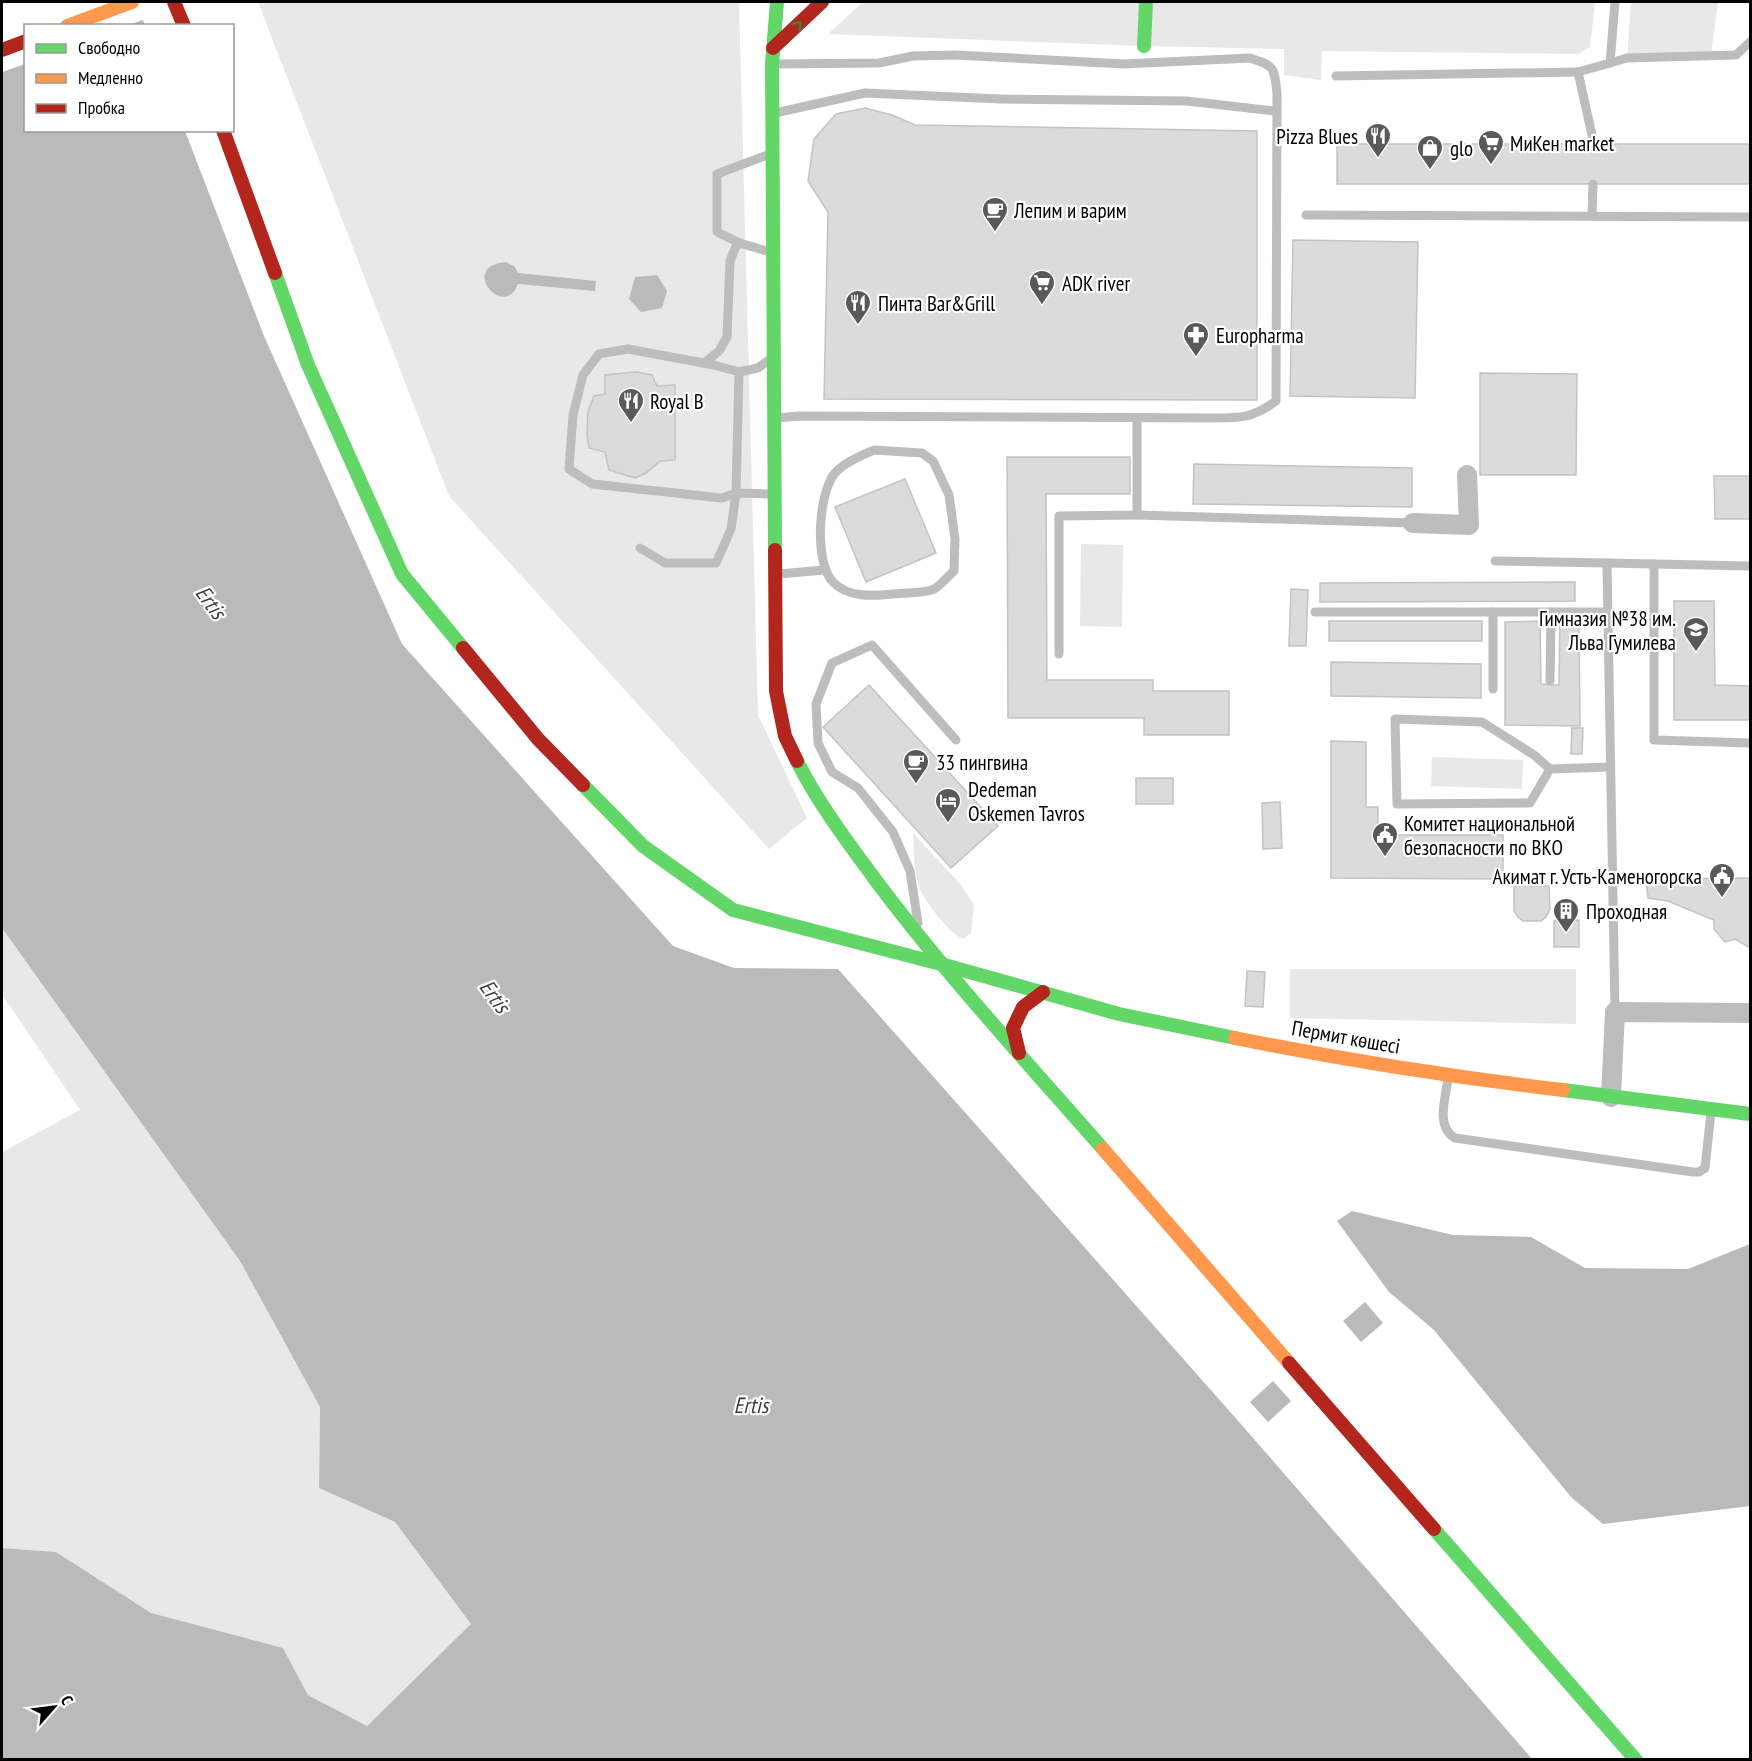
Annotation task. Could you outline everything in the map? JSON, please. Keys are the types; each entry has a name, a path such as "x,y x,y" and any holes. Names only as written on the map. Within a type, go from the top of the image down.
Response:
{"main road":[{"path":"72,24 132,2"},
{"path":"174,2 183,24"},
{"path":"773,48 822,2"},
{"path":"1144,46 1146,2"},
{"path":"773,6 776,692 785,736 806,777 843,836 941,964 1636,1760"},
{"path":"2,50 24,42"},
{"name":"Пермит көшесі","path":"224,132 308,364 402,574 538,740 643,846 734,910 941,964 1119,1014 1315,1054 1448,1076 1750,1114"},
{"path":"1018,1053 1013,1028 1023,1007 1042,992"}],"street":[{"path":"1413,523 1469,525 1467,475"},
{"path":"1611,1097 1615,1012 1750,1012"}],"lane":[{"path":"1610,63 1615,2"},
{"path":"1336,76 1578,72 1627,58 1736,55 1750,42"},
{"path":"772,64 879,63 913,56 955,55 1124,64 1250,58 1268,64 1274,72 1277,93 1275,111 1276,401 1261,413 1240,418 799,416 774,418"},
{"path":"1578,72 1594,144"},
{"path":"772,113 865,93 1001,99 1187,101 1275,111"},
{"path":"772,154 717,174 717,232 740,243 773,253"},
{"path":"1592,216 1593,184"},
{"path":"1306,215 1750,217"},
{"path":"704,363 719,351 728,337 730,261 736,246 740,243"},
{"path":"774,357 758,368 739,372 628,349 599,354 583,375 573,415 569,469 592,484 722,498 736,493 776,494"},
{"path":"640,548 665,563 716,563 731,529 736,493 739,372"},
{"path":"1137,418 1137,515"},
{"path":"874,450 922,453 933,461 949,495 955,539 954,571 933,590 868,597 843,590 832,582 824,570 820,519 826,490 834,474 855,458 874,450"},
{"path":"1059,654 1059,516 1137,515 1413,523"},
{"path":"1495,561 1750,566"},
{"path":"1607,563 1615,1012"},
{"path":"1654,564 1654,740 1750,743"},
{"path":"776,574 824,570"},
{"path":"1315,612 1608,612"},
{"path":"1493,612 1493,689"},
{"path":"1550,681 1551,612"},
{"path":"920,938 910,871 893,832 858,788 832,771 818,743 816,704 832,663 872,645 956,740"},
{"path":"1550,769 1530,803 1397,804 1395,719 1482,722 1534,755 1550,769 1610,767"},
{"path":"1448,1076 1443,1123 1445,1131 1455,1138 1693,1172 1699,1172 1705,1168 1711,1109"}],"shaded area":[{"path":"258,2 739,2 758,715 807,818 769,849 449,496"},
{"path":"863,2 1595,2 1590,47 1578,54 1322,51 1321,80 1284,75 1284,49 828,34"},
{"path":"1631,2 1718,2 1711,55 1627,58"},
{"path":"1081,544 1123,545 1122,627 1080,626"},
{"path":"1432,757 1523,760 1522,789 1431,786"},
{"path":"913,833 961,885 974,905 971,933 963,939 938,917 920,889 915,870"},
{"path":"2,928 240,1261 320,1407 319,1488 395,1522 472,1624 367,1726 308,1695 283,1648 150,1613 56,1552 2,1548 2,1152 80,1110 2,994"},
{"path":"1290,969 1576,969 1576,1024 1290,1018"}],"water":[{"name":"Ertis","path":"2,2 135,2 145,24 24,24 24,132 185,132 264,336 402,644 673,946 734,968 838,969 1240,1423 1532,1759 2,1759 2,1548 56,1552 151,1613 283,1648 308,1695 367,1726 471,1624 395,1522 319,1488 320,1407 240,1261 2,928"},
{"path":"506,262 515,267 518,273 596,281 595,291 518,284 511,294 503,297 495,294 485,280 486,272 492,266"},
{"path":"657,275 667,291 662,308 641,312 629,299 635,277"},
{"path":"1352,1211 1453,1235 1531,1237 1585,1268 1688,1269 1750,1244 1750,1506 1603,1524 1571,1497 1434,1330 1389,1292 1337,1221"},
{"path":"1365,1302 1383,1323 1361,1342 1343,1321"},
{"path":"1273,1381 1291,1401 1268,1422 1250,1402"}],"pier":[{"path":"2,2 139,2 145,19 132,24 24,24 24,64 2,72"}],"building":[{"name":"ADK river","path":"865,108 892,115 915,125 1257,131 1257,400 824,399 828,212 808,181 814,139 836,114"},
{"path":"1337,144 1750,144 1750,184 1337,184"},
{"path":"1293,240 1418,242 1415,398 1290,396"},
{"name":"Royal B","path":"636,372 652,375 657,386 675,385 675,460 660,461 646,473 635,478 609,470 605,452 589,448 587,436 588,411 594,396 605,394 605,375"},
{"path":"1480,373 1577,374 1576,475 1480,475"},
{"path":"1007,457 1130,457 1130,494 1046,494 1047,680 1153,680 1153,691 1229,691 1229,735 1144,735 1144,718 1008,718"},
{"path":"1194,464 1412,468 1412,507 1193,504"},
{"path":"1714,476 1750,476 1750,519 1715,519"},
{"path":"905,479 936,553 866,582 835,507"},
{"path":"1575,582 1575,601 1320,602 1320,583"},
{"path":"1291,589 1308,590 1306,646 1289,646"},
{"name":"Гимназия №38 им. Льва Гумилева","path":"1674,601 1714,601 1715,685 1750,686 1750,720 1674,720"},
{"path":"1329,621 1482,621 1482,641 1329,641"},
{"path":"1540,621 1541,684 1559,685 1560,621 1579,621 1580,726 1505,725 1505,622"},
{"path":"1331,662 1481,664 1481,698 1331,696"},
{"path":"869,685 998,826 951,868 823,727"},
{"path":"1572,728 1583,728 1582,754 1571,754"},
{"path":"1331,741 1366,742 1366,807 1378,807 1378,835 1503,835 1503,879 1331,878"},
{"path":"1136,778 1173,778 1173,804 1136,804"},
{"path":"1280,802 1282,848 1263,849 1262,803"},
{"path":"1750,878 1750,948 1735,939 1725,942 1714,929 1714,920 1668,901 1648,898 1646,879"},
{"path":"1514,886 1549,886 1550,909 1546,917 1541,921 1523,921 1518,917 1514,911"},
{"name":"Проходная","path":"1579,920 1579,947 1554,947 1554,921"},
{"path":"1247,971 1265,972 1263,1007 1245,1006"}],"traffic: fast":[{"path":"775,550 772,64 777,2"},
{"path":"1144,46 1146,2"},
{"path":"275,273 308,365 402,574 463,648"},
{"path":"797,761 833,821 901,913 986,1016 1103,1149"},
{"path":"583,785 643,846 733,910 941,964 1119,1014 1235,1038"},
{"path":"1563,1090 1750,1114"},
{"path":"1434,1529 1636,1760"}],"traffic: slow":[{"path":"72,24 132,2"},
{"path":"1235,1038 1317,1054 1563,1090"},
{"path":"1103,1149 1289,1363"}],"traffic: jam":[{"path":"174,2 183,24"},
{"path":"773,48 822,2"},
{"path":"2,50 24,42"},
{"path":"224,132 275,273"},
{"path":"775,550 776,691 785,736 797,761"},
{"path":"463,648 538,739 583,785"},
{"path":"1019,1053 1013,1028 1023,1007 1043,992"},
{"path":"1289,1363 1434,1529"}],"place":[{"name":"Pizza Blues","path":"1378,159"},
{"name":"МиКен market","path":"1491,166"},
{"name":"glo","path":"1430,171"},
{"name":"Лепим и варим","path":"995,233"},
{"name":"ADK river","path":"1042,306"},
{"name":"Пинта Bar&Grill","path":"858,326"},
{"name":"Europharma","path":"1196,358"},
{"name":"Royal B","path":"631,424"},
{"name":"Гимназия №38 им. Льва Гумилева","path":"1696,653"},
{"name":"33 пингвина","path":"916,785"},
{"name":"Dedeman Oskemen Tavros","path":"948,824"},
{"name":"Комитет национальной безопасности по ВКО","path":"1385,858"},
{"name":"Акимат г. Усть-Каменогорска","path":"1722,899"},
{"name":"Проходная","path":"1566,934"}]}
